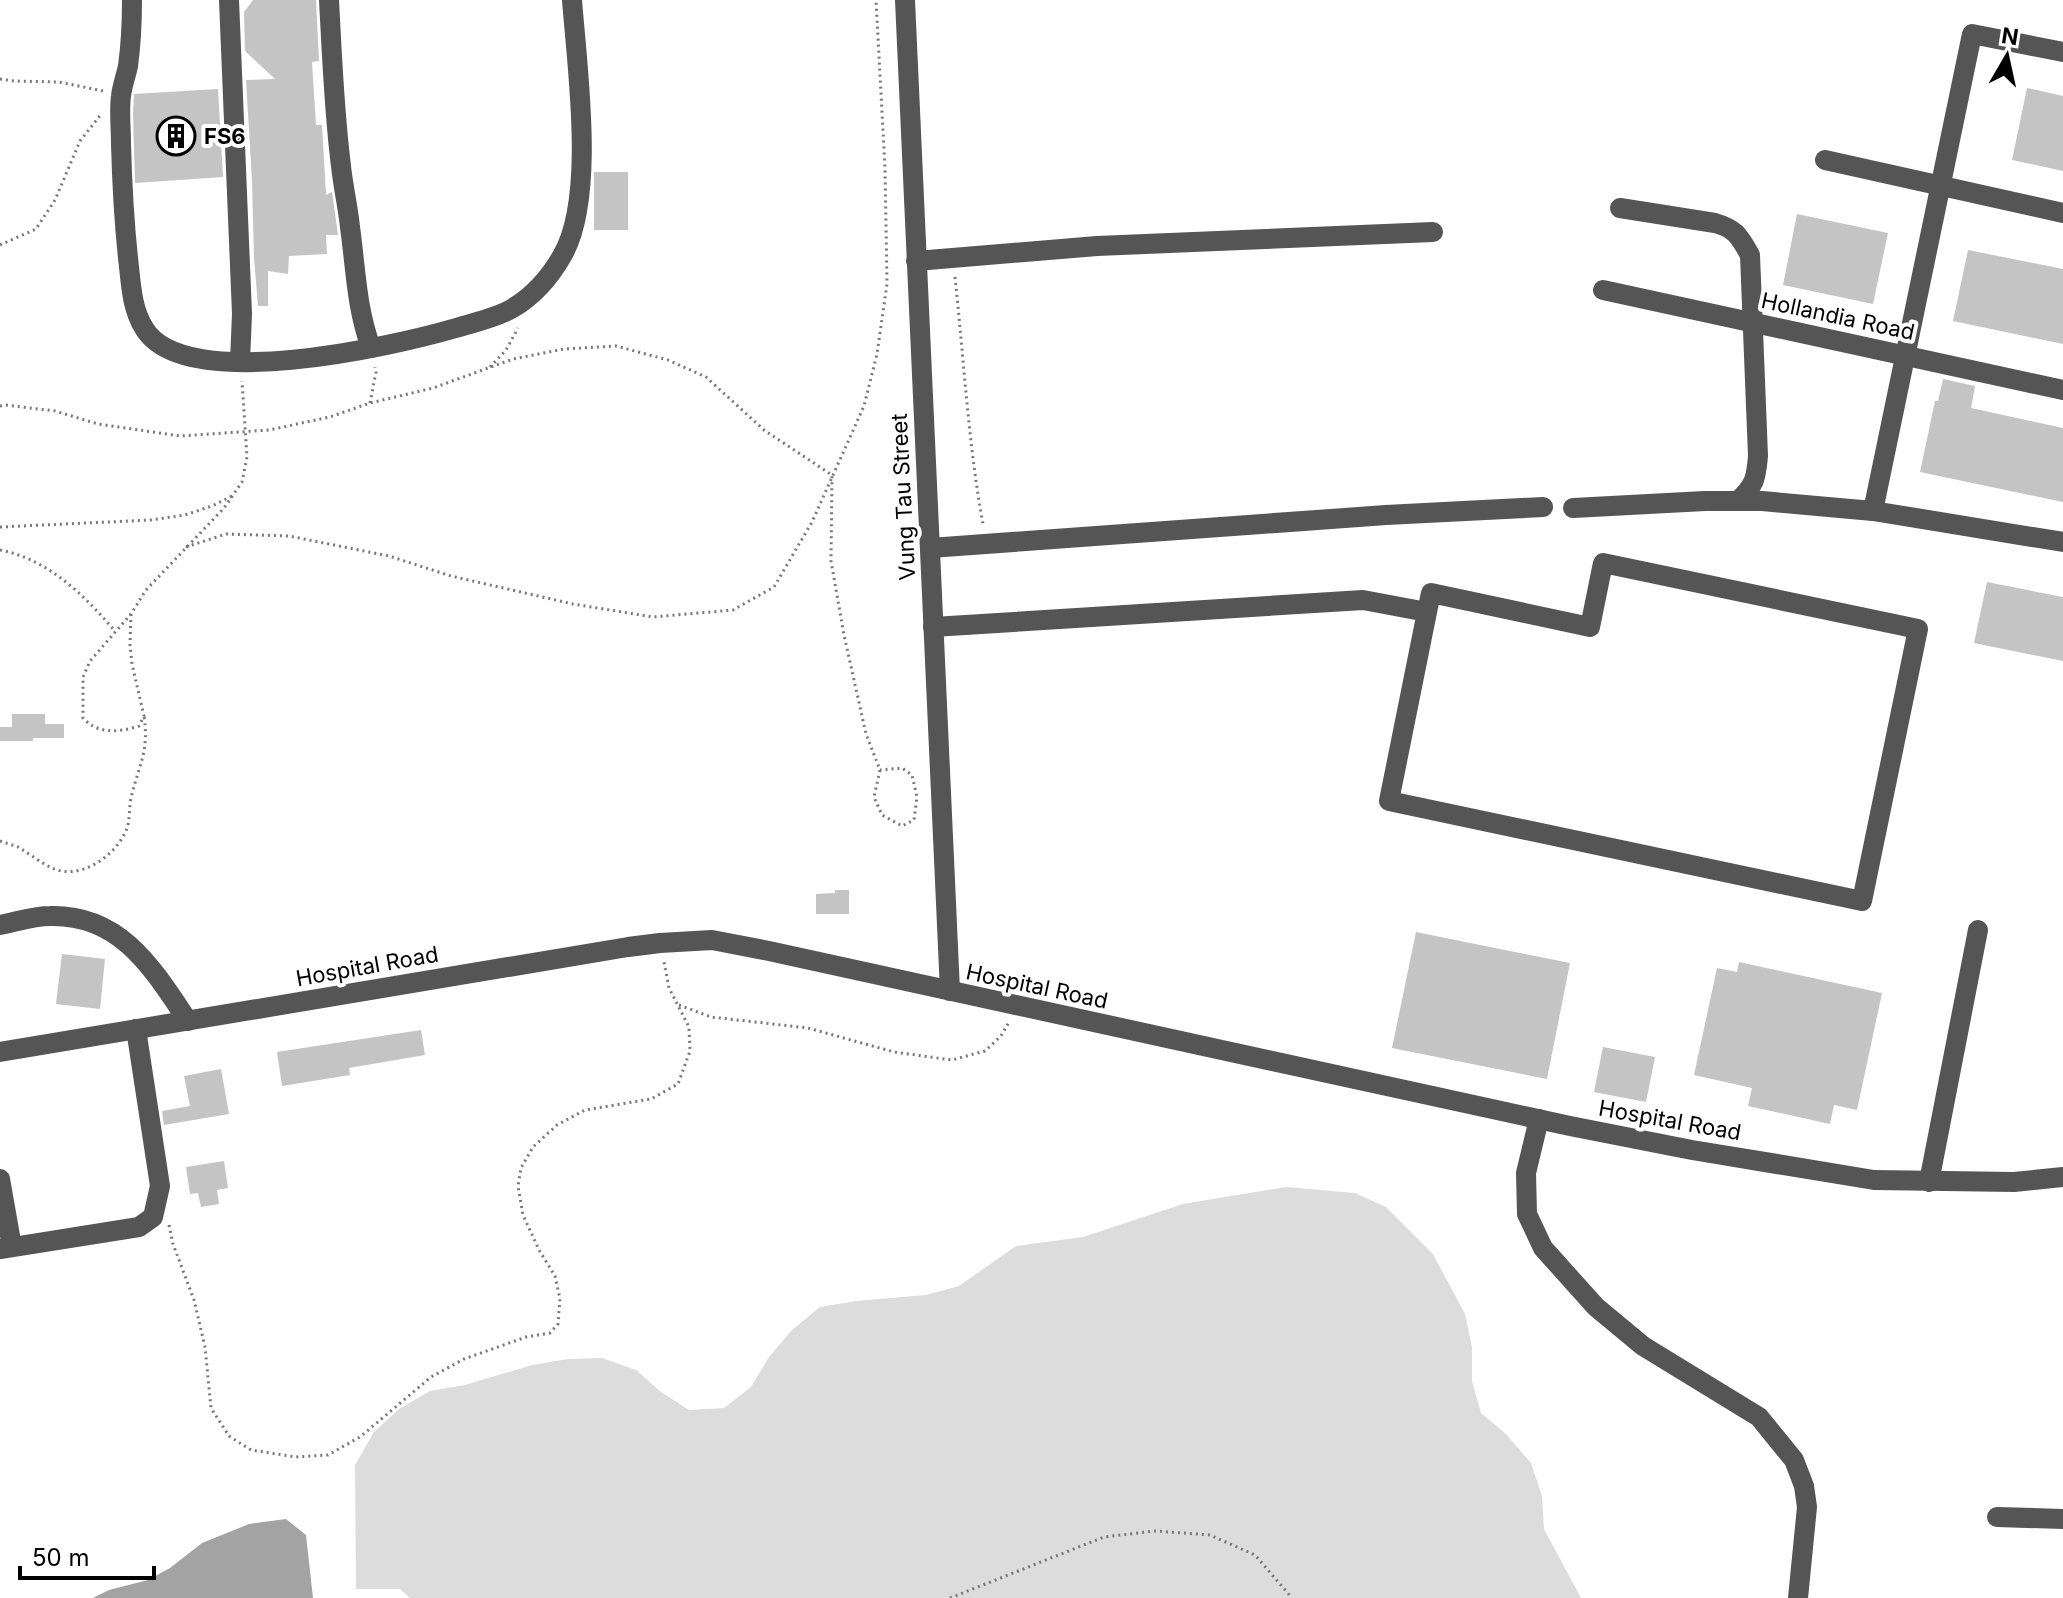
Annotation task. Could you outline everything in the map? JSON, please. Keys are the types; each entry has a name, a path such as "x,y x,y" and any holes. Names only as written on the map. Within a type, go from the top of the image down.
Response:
{"street":[{"path":"132,0 133,27 121,97 122,200 134,308 145,331 162,347 184,356 225,362 289,361 407,342 486,319 511,309 531,295 552,273 565,253 575,226 582,134 572,0"},
{"path":"229,0 242,314 240,361"},
{"path":"329,0 341,168 357,295 371,348"},
{"name":"Vung Tau Street","path":"905,0 950,991"},
{"path":"1873,511 1972,34 2063,52"},
{"path":"1825,160 2063,213"},
{"path":"1620,208 1729,227 1750,255 1758,456 1752,488 1738,501"},
{"path":"916,261 1097,246 1433,232"},
{"name":"Hollandia Road","path":"1603,290 2063,390"},
{"path":"1573,508 1762,501 1873,511 2063,542"},
{"path":"930,548 1371,516 1543,507"},
{"path":"1603,563 1918,629 1862,901 1389,801 1427,612 1431,593 1590,627 1603,563"},
{"path":"933,627 1363,600 1427,612"},
{"path":"0,925 48,916 66,917 89,922 114,934 130,944 146,961 188,1021"},
{"path":"1929,1182 1978,930"},
{"name":"Hospital Road","path":"0,1052 486,970 660,943 712,940 1692,1150 1859,1178 2014,1182 2063,1177"},
{"path":"0,1179 6,1248 139,1227 153,1217 160,1186 136,1029"},
{"path":"1539,1119 1526,1173 1527,1214 1543,1248 1596,1307 1643,1346 1759,1417 1794,1460 1804,1486 1807,1507 1798,1598"},
{"path":"1997,1517 2063,1519"}],"path":[{"path":"186,547 226,534 289,536 389,556 451,576 573,604 653,617 733,610 774,587 812,522 864,406 877,354 887,284 885,168 876,0"},
{"path":"0,79 59,82 121,97"},
{"path":"0,245 36,229 55,200 80,141 102,113 121,97"},
{"path":"952,258 974,472 987,544"},
{"path":"489,368 506,350 517,331 531,295"},
{"path":"0,406 55,411 98,424 180,436 269,430 330,417 370,403 433,388 513,359 564,349 616,346 668,360 706,377 764,430 832,475"},
{"path":"370,403 376,372 371,348"},
{"path":"144,716 139,726 125,731 107,731 90,726 83,718 83,677 90,661 131,614 146,590 224,508 242,482 247,457 240,361"},
{"path":"832,475 831,561 866,734 880,770 874,797 882,815 902,826 914,820 917,797 912,775 902,768 880,770"},
{"path":"0,527 151,520 185,515 233,496"},
{"path":"0,550 19,554 60,576 96,609 116,633"},
{"path":"0,841 63,871 90,867 122,841 147,736 132,664 131,614"},
{"path":"160,1186 173,1244 194,1300 205,1347 211,1408 229,1436 251,1450 296,1457 328,1455 360,1437 431,1377 464,1359 526,1337 550,1333 558,1324 560,1299 555,1276 523,1215 518,1186 521,1168 533,1147 557,1125 585,1110 651,1099 678,1084 690,1051 689,1027 669,988 660,943"},
{"path":"679,1005 711,1017 808,1028 894,1052 952,1060 985,1051 1001,1036 1011,1018 1013,1004"},
{"path":"950,1598 1104,1537 1155,1531 1210,1535 1255,1555 1292,1598"}],"shaded area":[{"path":"1286,1187 1355,1193 1386,1207 1433,1254 1465,1314 1472,1347 1472,1381 1481,1413 1506,1434 1531,1463 1542,1496 1544,1529 1581,1598 410,1598 400,1589 356,1589 355,1465 374,1432 399,1409 430,1391 465,1385 532,1365 602,1358 636,1370 661,1392 689,1410 724,1408 751,1387 769,1357 792,1330 820,1307 926,1295 959,1286 1016,1246 1083,1237 1183,1204"},
{"path":"286,1519 306,1535 313,1598 93,1598 109,1590 148,1580 170,1568 202,1543 249,1524"}],"building":[{"path":"253,0 316,0 319,61 312,62 316,125 322,125 326,195 332,192 338,235 326,235 327,254 289,256 288,274 268,271 268,306 258,306 246,80 275,79 245,51 244,12"},
{"path":"2027,88 2063,96 2063,171 2012,160"},
{"name":"FS6","path":"218,89 223,177 135,183 134,94"},
{"path":"594,172 628,172 628,230 594,230"},
{"path":"1797,214 1888,233 1873,304 1783,285"},
{"path":"1968,250 2063,269 2063,344 1953,321"},
{"path":"1943,379 1975,386 1971,408 2063,428 2063,502 1920,472 1935,401 1938,401"},
{"path":"1987,582 2063,597 2063,661 1974,643"},
{"path":"12,714 45,714 45,724 64,724 64,738 0,741 0,727 12,727"},
{"path":"835,890 849,890 849,914 816,914 816,894 835,893"},
{"path":"1416,932 1570,963 1547,1079 1392,1048"},
{"path":"62,954 105,959 100,1009 56,1004"},
{"path":"1739,962 1882,993 1857,1110 1834,1105 1830,1124 1748,1106 1752,1088 1694,1075 1717,968 1737,972"},
{"path":"421,1030 425,1055 349,1068 350,1075 282,1086 277,1052"},
{"path":"1603,1047 1655,1057 1646,1102 1594,1092"},
{"path":"221,1069 229,1114 164,1125 162,1111 190,1106 184,1076"},
{"path":"224,1161 228,1188 217,1190 219,1204 201,1207 198,1193 190,1194 186,1167"}],"place":[{"name":"FS6","path":"176,136"}]}
